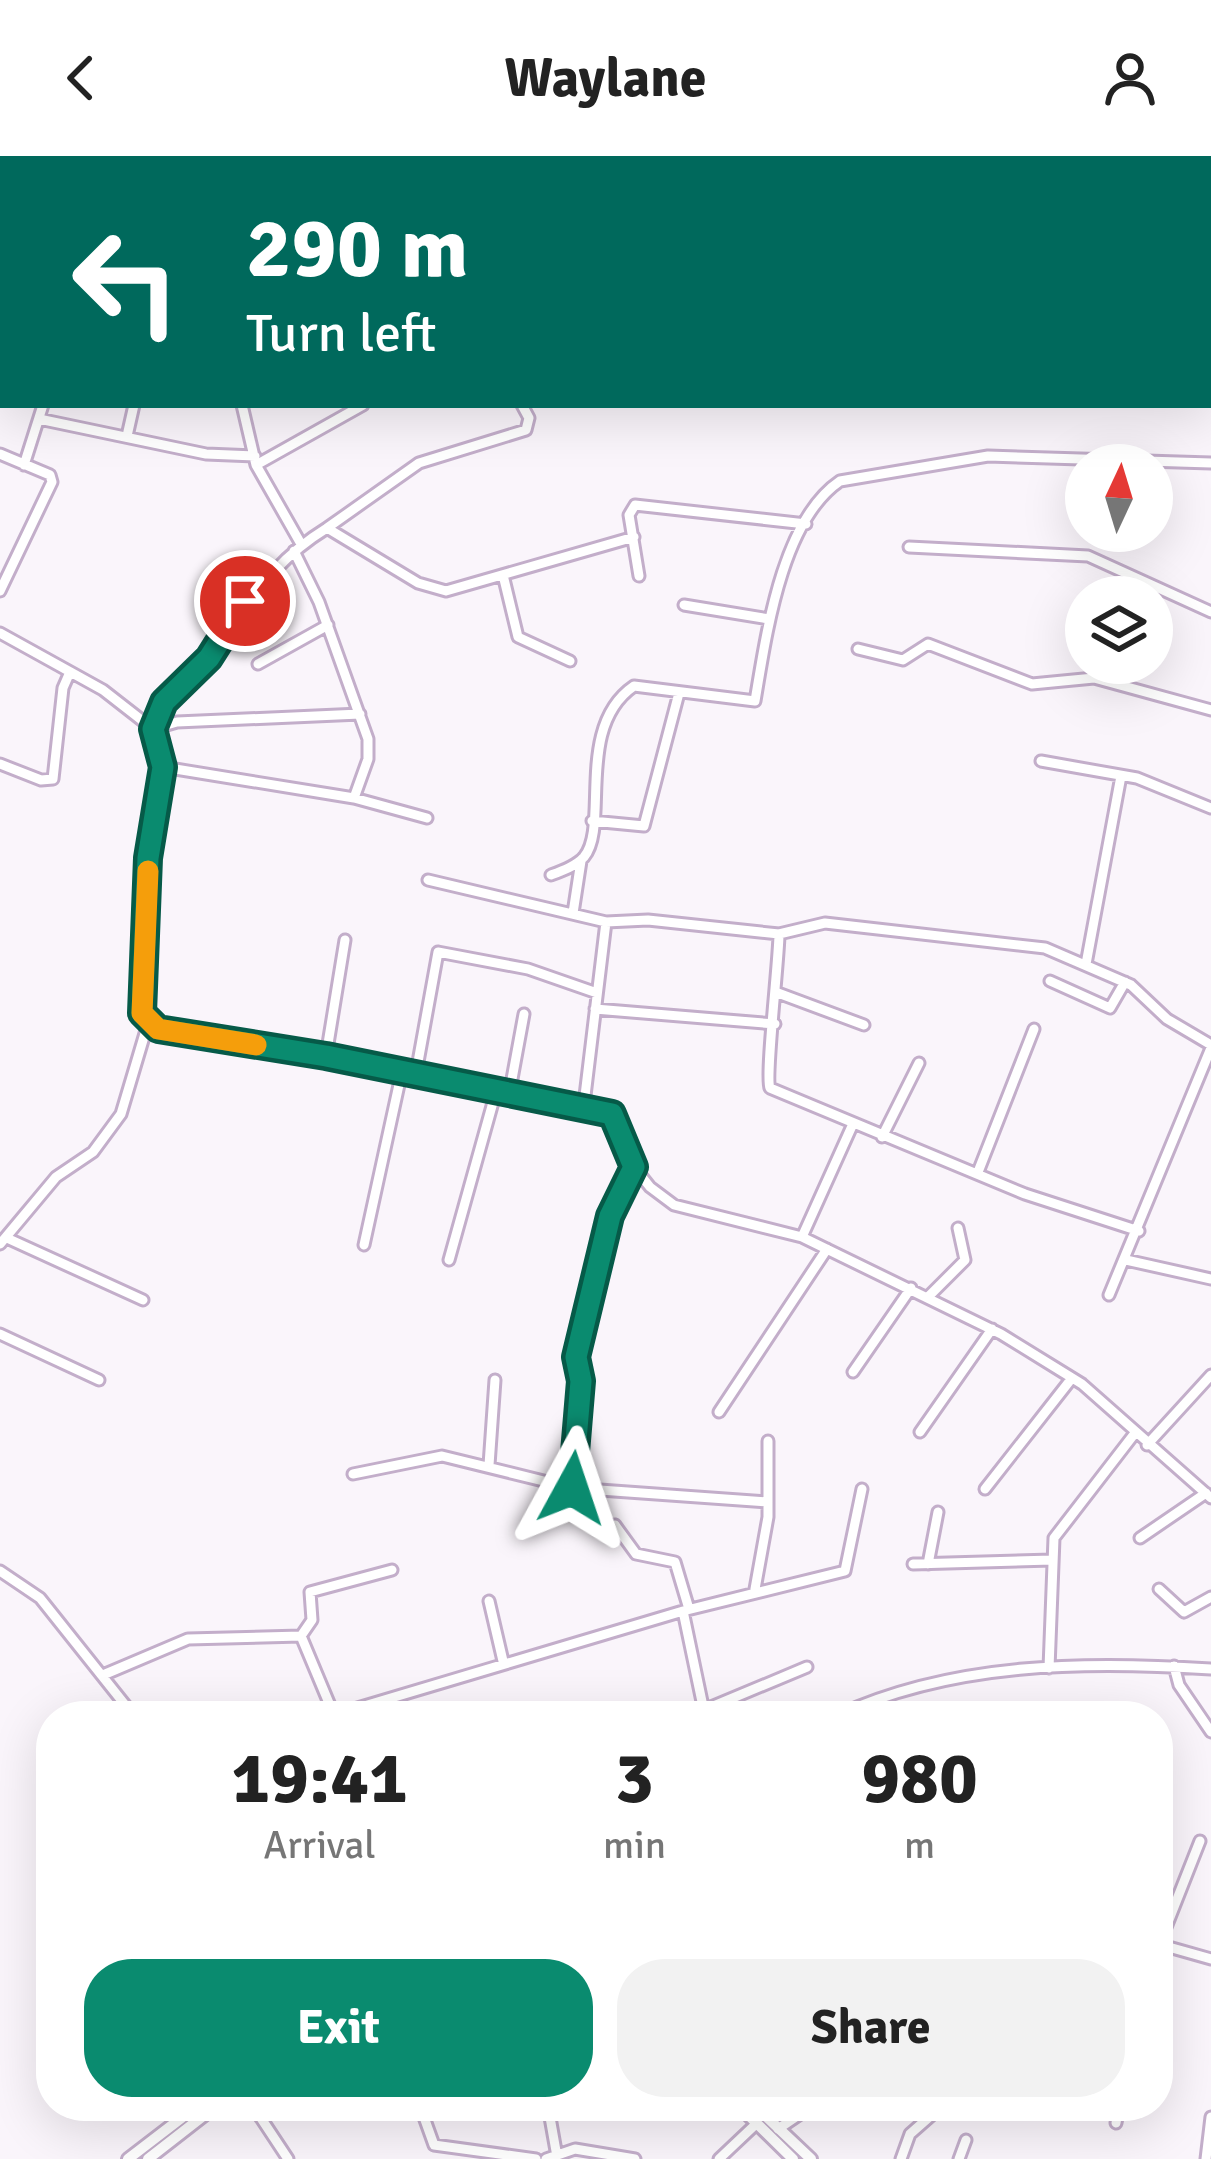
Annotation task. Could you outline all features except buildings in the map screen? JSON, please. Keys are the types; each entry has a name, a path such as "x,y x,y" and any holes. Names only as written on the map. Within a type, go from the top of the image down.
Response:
{"main road":[{"path":"128,2159 177,2121"},
{"path":"148,2159 197,2121"},
{"path":"753,2121 793,2159"},
{"path":"770,2121 811,2159"}],"street":[{"path":"24,465 42,408"},
{"path":"127,436 133,408"},
{"path":"243,408 255,461 297,547 360,714 369,751 354,798"},
{"path":"39,419 255,461 357,408"},
{"path":"524,408 529,418 526,430 419,464 297,547 245,601 209,658 164,702 153,729 163,767 148,858 142,1013 158,1029 510,1090 612,1114 634,1167 674,1205 802,1237 929,1296 1072,1378 1208,1495 1141,1538"},
{"path":"0,454 50,475 52,482 0,591"},
{"path":"574,913 581,861 592,844 598,752 622,694 634,686 755,701 769,620 806,524 840,481 933,463 1043,454 1211,464"},
{"path":"639,576 630,510 644,503 806,524"},
{"path":"327,528 433,590 634,538"},
{"path":"909,547 1088,556 1211,612"},
{"path":"503,575 518,637 570,661"},
{"path":"684,605 769,620"},
{"path":"258,664 328,625"},
{"path":"0,633 70,672 153,729"},
{"path":"859,649 903,661 928,644 1032,684 1094,678 1211,710"},
{"path":"0,764 41,780 53,778 63,688 70,672"},
{"path":"592,821 644,826 680,693"},
{"path":"153,729 177,722 360,714"},
{"path":"1041,761 1121,776 1211,808"},
{"path":"163,767 354,798 427,818"},
{"path":"1086,964 1121,776"},
{"path":"550,875 581,861"},
{"path":"428,880 606,922 648,920 779,934 825,923 1045,948 1125,982 1167,1019 1211,1047 1210,1061 1108,1295"},
{"path":"584,1104 606,922"},
{"path":"779,934 778,993 766,1083 852,1126 1043,1201 1138,1231"},
{"path":"326,1056 345,940"},
{"path":"416,1073 438,952 528,970 597,993"},
{"path":"1050,981 1110,1008 1125,982"},
{"path":"778,993 864,1025"},
{"path":"596,1009 775,1024"},
{"path":"510,1090 524,1014"},
{"path":"143,1300 3,1245 56,1177 93,1152 122,1114 149,1020"},
{"path":"978,1172 1034,1029"},
{"path":"882,1137 920,1063"},
{"path":"364,1245 402,1071"},
{"path":"448,1260 497,1088"},
{"path":"802,1237 852,1126"},
{"path":"572,1488 581,1381 576,1357 610,1216 634,1167"},
{"path":"929,1296 965,1260 958,1228"},
{"path":"719,1412 827,1249"},
{"path":"1126,1260 1211,1279"},
{"path":"853,1372 911,1288"},
{"path":"920,1432 992,1329"},
{"path":"0,1334 99,1380"},
{"path":"1147,1444 1211,1376"},
{"path":"985,1489 1072,1378"},
{"path":"489,1465 495,1380"},
{"path":"1049,1668 1057,1532 1135,1432"},
{"path":"755,1589 768,1502 768,1441"},
{"path":"352,1474 442,1456 572,1488 768,1502"},
{"path":"393,1701 503,1661 755,1589 845,1571 862,1489"},
{"path":"928,1564 938,1512"},
{"path":"615,1525 636,1555 675,1562 702,1701"},
{"path":"913,1564 1052,1560"},
{"path":"301,1636 312,1620 314,1588 392,1570"},
{"path":"0,1571 40,1598 122,1701"},
{"path":"1159,1589 1184,1612 1211,1597"},
{"path":"489,1601 503,1661"},
{"path":"301,1636 328,1701"},
{"path":"103,1676 188,1639 301,1636"},
{"path":"730,1701 807,1666"},
{"path":"1174,1666 1179,1685 1211,1732"},
{"path":"874,1701 915,1685 1049,1668 1211,1669"},
{"path":"1173,1907 1200,1841"},
{"path":"1173,1948 1211,1959"},
{"path":"1206,2159 1211,2117"},
{"path":"263,2121 288,2159"},
{"path":"425,2121 434,2146 536,2159"},
{"path":"551,2121 556,2151"},
{"path":"778,2129 790,2121"},
{"path":"901,2159 910,2134 924,2121"},
{"path":"719,2159 756,2124"},
{"path":"546,2159 556,2151 634,2158 638,2140"},
{"path":"959,2159 966,2140"}],"slow traffic":[{"path":"148,871 142,1013 158,1029 256,1045"}],"route":[{"path":"245,601 209,658 164,702 153,729 163,767 148,858 142,1013 158,1029 584,1104 612,1114 634,1167 610,1216 599,1278 576,1357 581,1381 572,1488"}]}
